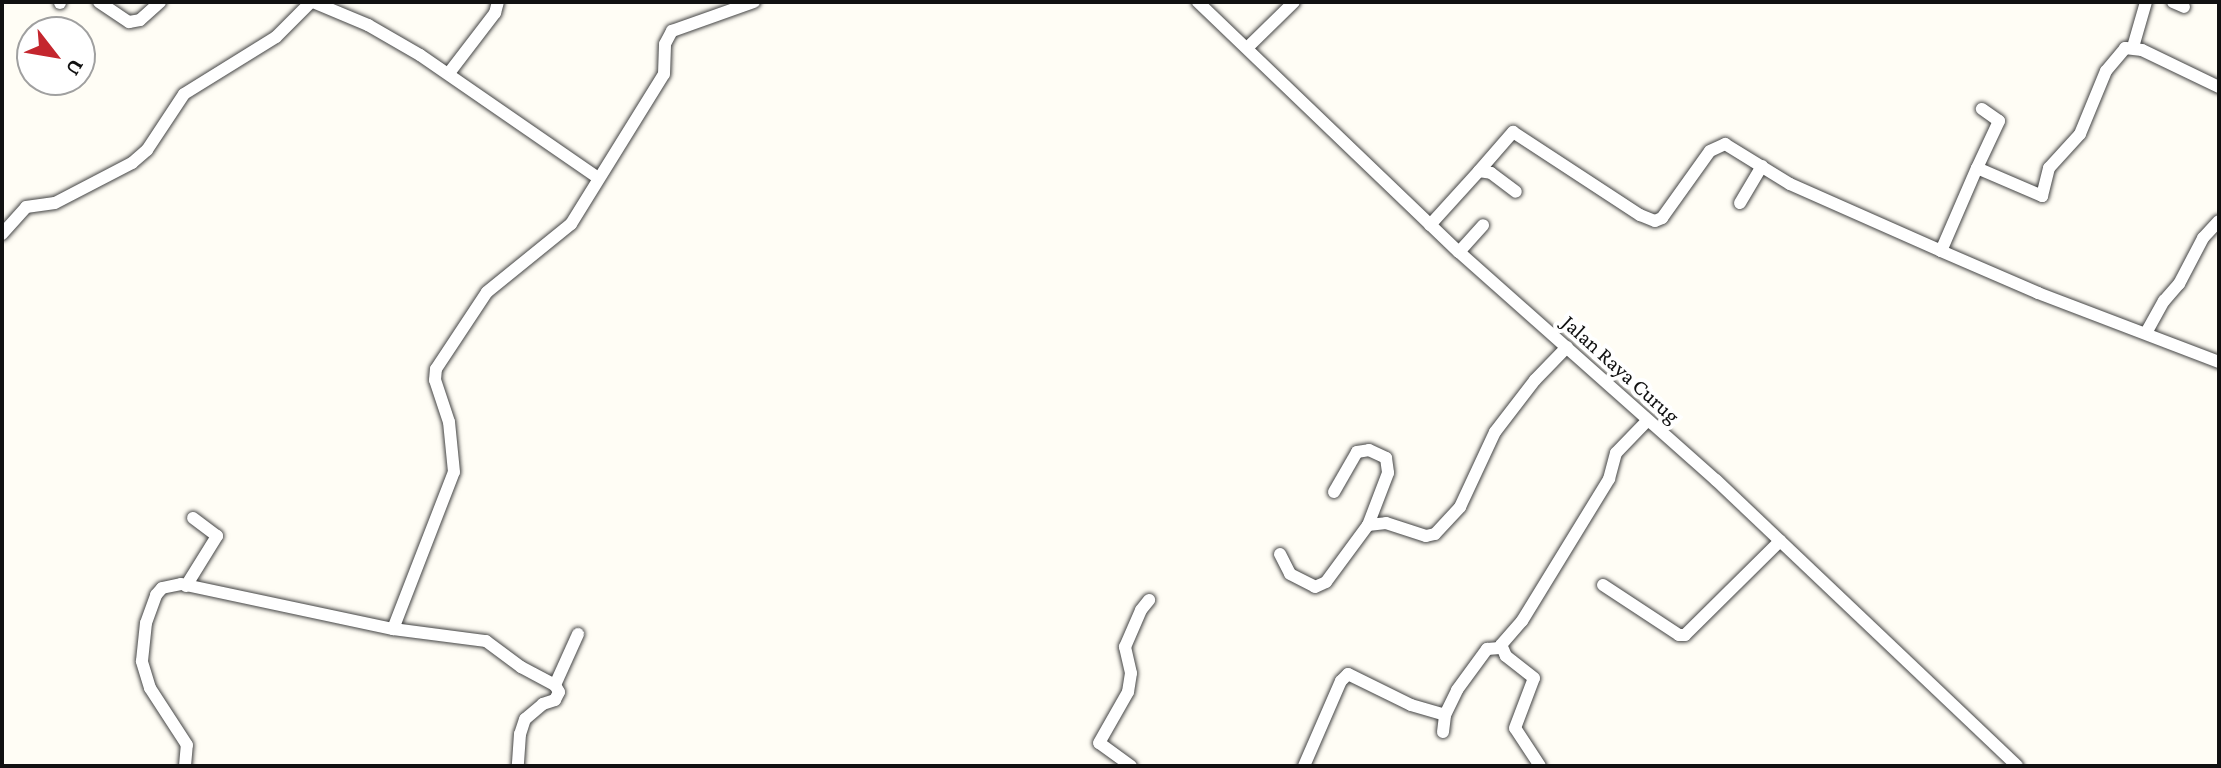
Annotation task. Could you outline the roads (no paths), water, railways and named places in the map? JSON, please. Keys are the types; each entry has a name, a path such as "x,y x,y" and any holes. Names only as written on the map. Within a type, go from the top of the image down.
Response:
{"street":[{"path":"99,2 129,22 140,20 160,2"},
{"path":"2,234 26,207 55,203 132,163 147,150 184,94 276,37 312,2 368,25 449,73 597,177"},
{"path":"449,73 495,13 498,2"},
{"path":"393,629 454,472 449,422 435,380 436,369 487,292 566,229 663,77 665,44 672,31 754,2"},
{"name":"Jalan Raya Curug","path":"1198,2 1430,225 1780,541 2017,766"},
{"path":"1248,47 1294,2"},
{"path":"2133,47 2146,2"},
{"path":"1977,168 2042,196 2049,168 2080,134 2106,71 2121,51 2133,47 2219,87"},
{"path":"1941,251 1999,121 1982,109"},
{"path":"1430,225 1512,132 1640,215 1655,221 1662,218 1717,145 1737,149 1790,184 1941,251 2219,362"},
{"path":"1740,203 1762,166"},
{"path":"1479,171 1491,173 1516,192"},
{"path":"2146,333 2164,301 2175,290 2203,238 2219,221"},
{"path":"1459,252 1483,225"},
{"path":"1368,525 1386,523 1431,536 1440,530 1460,507 1495,432 1535,380 1567,347"},
{"path":"1500,648 1527,613 1607,484 1616,453 1647,421"},
{"path":"1280,554 1290,574 1319,587 1368,525 1388,473 1386,458 1369,450 1357,452 1334,492"},
{"path":"186,586 217,536 193,518"},
{"path":"1603,585 1679,635 1685,635 1780,541"},
{"path":"185,766 187,745 150,688 142,661 146,623 156,595 167,586 186,586 393,629 486,641 521,667 555,685 559,692 555,700 539,706 525,719 520,734 518,766"},
{"path":"1131,766 1099,743 1128,692 1131,673 1125,647 1141,610 1149,600"},
{"path":"555,685 578,634"},
{"path":"1443,732 1445,715 1457,690 1487,649 1500,648 1534,678 1515,728 1540,766"},
{"path":"1304,766 1341,681 1348,674 1411,705 1445,715"}]}
